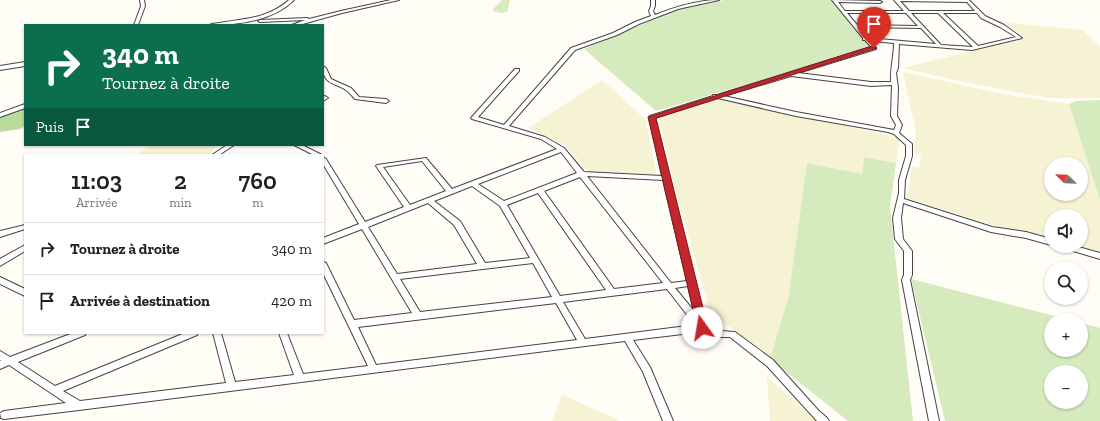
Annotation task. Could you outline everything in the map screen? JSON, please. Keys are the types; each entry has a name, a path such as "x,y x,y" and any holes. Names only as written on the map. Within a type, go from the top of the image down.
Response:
{"street":[{"path":"136,24 143,6 142,0"},
{"path":"256,24 282,10 292,0"},
{"path":"298,24 397,0"},
{"path":"653,0 654,6 650,11 654,17"},
{"path":"505,127 573,49 615,34 637,23 677,8 717,0"},
{"path":"865,39 972,49 1020,38 1002,26 983,17 968,0 896,0"},
{"path":"896,0 940,46"},
{"path":"835,1 879,1 889,12"},
{"path":"701,331 692,283 652,117 715,96 872,50 874,48 835,1"},
{"path":"844,12 979,12"},
{"path":"939,12 977,48"},
{"path":"219,24 275,14"},
{"path":"270,23 275,14"},
{"path":"240,21 262,21 270,23 322,17"},
{"path":"855,26 921,26"},
{"path":"896,133 899,125 894,116 895,88 893,73 895,68 897,42"},
{"path":"0,68 24,64"},
{"path":"324,70 329,80 349,89 357,98 386,101"},
{"path":"517,70 474,118 543,138 562,149 669,286 701,331"},
{"path":"789,74 871,84 894,83"},
{"path":"715,96 796,114 857,124 896,133 910,147 902,180 901,200 897,218 898,235 908,251 908,275 906,280 934,421"},
{"path":"0,115 24,106"},
{"path":"217,154 229,146"},
{"path":"299,146 317,154"},
{"path":"324,240 562,149"},
{"path":"408,208 379,166 424,158 450,192"},
{"path":"324,161 418,316"},
{"path":"503,204 581,174 666,178"},
{"path":"472,183 503,204 583,343"},
{"path":"540,190 612,293"},
{"path":"430,200 457,223 482,267"},
{"path":"901,200 990,229 1026,235 1044,240"},
{"path":"0,234 24,227"},
{"path":"0,263 24,249"},
{"path":"1088,252 1100,256"},
{"path":"394,277 535,260"},
{"path":"324,267 374,369"},
{"path":"0,280 24,293"},
{"path":"352,324 692,283"},
{"path":"4,416 627,337 701,331 732,334 770,363 814,413 824,421"},
{"path":"0,365 79,334"},
{"path":"54,390 192,334"},
{"path":"217,334 232,387"},
{"path":"283,334 300,378"},
{"path":"627,337 647,370 668,421"},
{"path":"0,355 78,406"}],"shaded area":[{"path":"1002,22 1082,30 1100,46 1100,98 1049,98 968,83 902,68 1025,38"},
{"path":"903,72 1003,94 1069,104 1086,157 1044,157 1044,201 1088,201 1088,163 1100,200 1100,252 1088,249 1088,209 1044,209 1044,237 998,227 907,198 912,166 919,168 921,155 914,153 916,133"},
{"path":"602,80 645,119 657,175 588,171 565,145 528,128"},
{"path":"716,98 900,138 896,163 864,157 862,174 807,163 788,299 770,359 710,311 675,189 659,118"},
{"path":"149,146 216,146 210,154 137,154"},
{"path":"767,377 818,421 770,421"},
{"path":"562,395 619,420 619,421 552,421"}],"green space":[{"path":"502,0 510,0 507,12 501,13 493,11 493,9"},
{"path":"724,0 831,0 869,48 656,111 584,49 679,9"},
{"path":"1100,100 1100,200 1088,163 1088,157 1086,157 1069,104 1076,101"},
{"path":"24,107 24,127 20,129 0,132 0,116"},
{"path":"864,157 896,163 890,207 913,421 848,421 770,359 788,299 807,163 862,174"},
{"path":"911,279 1044,313 1044,357 1088,357 1088,325 1100,328 1100,421 945,421"}],"route":[{"path":"702,328 652,117 708,98 815,67 847,56 872,50 874,48"}]}
